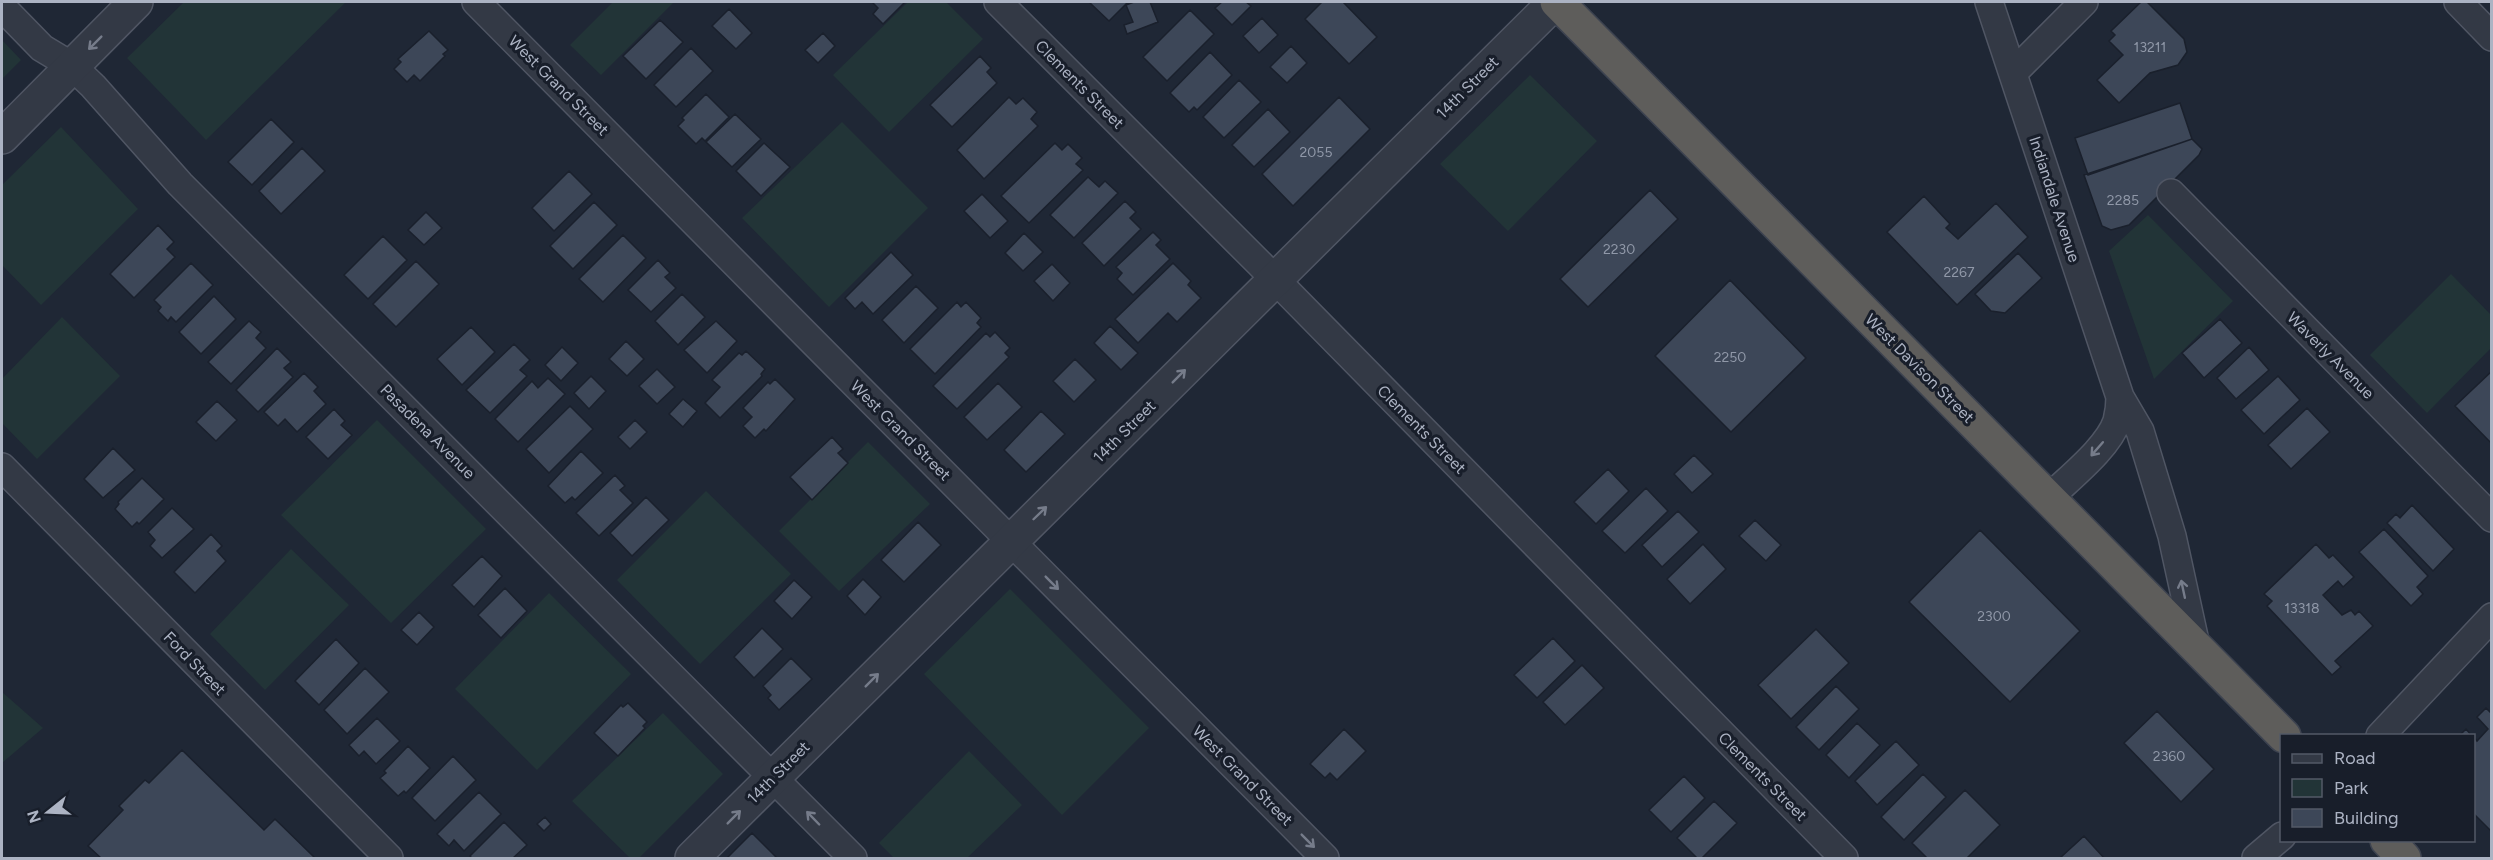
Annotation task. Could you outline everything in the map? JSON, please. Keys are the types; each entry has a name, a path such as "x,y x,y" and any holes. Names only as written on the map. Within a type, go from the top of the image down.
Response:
{"highway":[{"name":"West Davison Street","path":"1556,2 2283,734"},
{"path":"2389,842 2404,858"}],"street":[{"path":"2,137 136,2"},
{"name":"West Grand Street","path":"476,2 1325,858"},
{"name":"Clements Street","path":"998,2 1275,279 1844,858"},
{"name":"14th Street","path":"692,858 1556,2"},
{"name":"Indiandale Avenue","path":"1989,2 2120,397 2144,442 2172,536 2196,646"},
{"path":"2013,73 2084,2"},
{"path":"2458,2 2492,37"},
{"name":"Pasadena Avenue","path":"2,7 42,48 72,66 180,184 853,858"},
{"name":"Waverly Avenue","path":"2171,193 2492,518"},
{"name":"Indiandale Avenue","path":"2049,498 2110,434 2116,423 2120,397"},
{"name":"Ford Street","path":"2,467 389,858"},
{"path":"2381,734 2492,617"},
{"path":"2256,858 2280,838"}],"green space":[{"path":"184,2 346,2 206,140 127,58"},
{"path":"613,2 674,2 601,75 570,45"},
{"path":"908,2 946,2 983,39 889,132 833,75"},
{"path":"2,40 21,60 2,79"},
{"path":"1530,75 1597,141 1508,231 1440,164"},
{"path":"842,122 928,208 829,307 742,218"},
{"path":"61,127 138,209 41,305 2,265 2,185"},
{"path":"2148,215 2233,301 2154,379 2109,251"},
{"path":"2451,274 2491,315 2491,348 2427,413 2370,355"},
{"path":"62,317 120,376 37,459 2,423 2,379"},
{"path":"377,420 486,529 391,623 281,515"},
{"path":"868,442 930,504 839,591 779,531"},
{"path":"706,491 791,574 700,664 617,580"},
{"path":"291,549 349,605 265,690 210,634"},
{"path":"1010,589 1149,728 1062,815 924,674"},
{"path":"549,593 631,674 537,770 455,689"},
{"path":"2,692 43,728 2,763"},
{"path":"663,713 723,774 639,858 630,858 572,801"},
{"path":"969,751 1022,805 967,858 894,858 879,843"}],"building":[{"path":"872,2 905,2 883,24 873,14 878,8"},
{"path":"1089,2 1128,2 1109,21"},
{"path":"1134,2 1150,2 1158,22 1127,34 1124,25 1133,22 1126,5"},
{"path":"1222,2 1246,2 1251,6 1232,25 1215,8"},
{"path":"1322,2 1343,2 1377,37 1349,64 1305,19"},
{"path":"2141,2 2147,2 2184,39 2187,52 2178,65 2150,73 2119,103 2097,80 2123,55 2109,41 2115,35 2111,31"},
{"path":"729,9 752,33 736,49 712,26"},
{"path":"1190,10 1214,34 1167,81 1143,57"},
{"path":"1262,18 1278,35 1259,53 1243,36"},
{"path":"660,20 683,42 646,79 623,56"},
{"path":"429,31 448,50 420,81 414,75 407,82 394,69 401,62 398,59"},
{"path":"823,33 835,46 818,63 805,50"},
{"path":"1291,46 1307,63 1287,83 1270,67"},
{"path":"691,48 713,71 676,107 654,85"},
{"path":"1210,52 1232,75 1197,110 1194,107 1189,112 1170,93"},
{"path":"980,56 991,68 987,72 997,83 952,127 930,105"},
{"path":"1239,80 1261,102 1224,138 1203,117"},
{"path":"706,94 729,117 705,141 702,138 696,144 678,126 684,120 682,118"},
{"path":"1009,97 1016,104 1023,98 1037,112 1031,119 1038,126 984,179 957,150"},
{"path":"1339,97 1370,129 1293,206 1262,174"},
{"path":"2180,103 2192,139 2088,175 2075,138"},
{"path":"1268,109 1290,132 1254,167 1232,145"},
{"path":"735,114 761,139 732,167 706,142"},
{"path":"271,119 294,142 252,185 228,162"},
{"path":"2192,139 2202,149 2199,155 2129,225 2111,230 2102,226 2084,175"},
{"path":"764,143 790,167 761,196 736,171"},
{"path":"1055,143 1062,150 1068,144 1082,158 1076,164 1083,170 1029,223 1001,196"},
{"path":"302,148 325,171 281,214 259,191"},
{"path":"569,171 592,194 554,231 532,208"},
{"path":"1088,177 1099,187 1105,181 1118,193 1074,238 1050,215"},
{"path":"1650,190 1678,219 1588,307 1560,279"},
{"path":"982,194 1008,221 990,238 964,211"},
{"path":"1924,196 1950,224 1946,228 1958,239 1996,203 2028,237 1957,305 1887,232"},
{"path":"1125,201 1136,212 1130,218 1141,229 1104,266 1082,243"},
{"path":"594,202 617,225 573,269 550,246"},
{"path":"426,212 442,228 424,245 408,230"},
{"path":"158,225 174,242 167,249 175,257 134,298 110,274"},
{"path":"1153,232 1161,240 1156,245 1170,259 1133,295 1117,279 1122,273 1116,267"},
{"path":"1024,233 1043,252 1023,271 1005,253"},
{"path":"623,235 646,258 603,302 579,279"},
{"path":"383,236 407,260 368,299 344,275"},
{"path":"891,252 913,275 873,314 862,302 855,309 845,298"},
{"path":"2018,253 2042,278 2005,313 1991,311 1975,294"},
{"path":"658,260 670,273 665,277 676,288 651,312 628,290"},
{"path":"416,261 439,284 396,327 373,304"},
{"path":"191,263 213,285 176,322 171,317 168,321 158,311 161,307 154,300"},
{"path":"1173,263 1191,281 1188,285 1201,298 1177,322 1168,313 1138,343 1115,319"},
{"path":"1052,264 1070,283 1053,301 1034,281"},
{"path":"1730,280 1806,358 1731,432 1655,356"},
{"path":"916,286 938,308 904,343 882,320"},
{"path":"682,294 705,317 678,345 655,321"},
{"path":"214,296 236,319 201,354 179,332"},
{"path":"957,302 961,307 966,302 981,318 977,323 981,327 935,374 910,349"},
{"path":"2220,319 2242,343 2204,378 2182,353"},
{"path":"249,321 261,332 256,338 266,348 231,384 208,362"},
{"path":"716,321 737,341 707,373 684,350"},
{"path":"1110,326 1138,353 1121,370 1094,343"},
{"path":"471,327 495,352 462,385 437,359"},
{"path":"995,332 1010,348 1005,353 1009,357 957,409 933,386 986,333 990,337"},
{"path":"626,341 644,359 627,376 609,359"},
{"path":"514,344 530,360 520,370 527,376 490,413 466,390"},
{"path":"562,347 578,363 561,381 545,365"},
{"path":"2249,347 2269,370 2236,399 2217,378"},
{"path":"277,348 291,362 284,368 293,377 258,412 236,390"},
{"path":"746,351 765,369 762,376 720,418 705,403 720,387 712,380 739,353 742,355"},
{"path":"1075,359 1096,380 1074,402 1053,381"},
{"path":"657,369 675,387 657,404 639,386"},
{"path":"2492,371 2492,444 2455,406"},
{"path":"304,373 318,387 314,391 326,404 297,432 285,419 278,426 264,412"},
{"path":"591,376 606,391 589,409 574,393"},
{"path":"2278,376 2300,400 2264,434 2241,410"},
{"path":"548,378 565,394 518,442 495,419 532,381 538,388"},
{"path":"775,379 795,399 766,431 764,429 755,438 743,426 752,417 743,408 768,382 770,384"},
{"path":"998,383 1022,407 987,440 964,417"},
{"path":"683,399 697,411 683,427 669,414"},
{"path":"217,401 237,420 216,441 196,422"},
{"path":"570,406 593,429 549,473 526,449"},
{"path":"2307,408 2330,432 2291,469 2268,445"},
{"path":"334,409 345,421 341,425 352,435 328,459 306,437"},
{"path":"1041,411 1065,434 1026,472 1004,450"},
{"path":"635,420 647,432 630,449 618,437"},
{"path":"832,437 843,449 838,453 848,463 812,500 790,477"},
{"path":"113,448 135,470 103,498 84,479"},
{"path":"581,451 603,473 575,500 572,497 565,503 548,486"},
{"path":"1694,455 1713,474 1692,493 1674,474"},
{"path":"1608,469 1629,491 1596,524 1574,502"},
{"path":"615,475 625,486 620,490 633,503 599,536 576,513"},
{"path":"142,478 164,499 139,524 137,522 132,527 115,509 118,502"},
{"path":"1646,488 1668,511 1625,553 1602,531"},
{"path":"646,497 669,520 632,556 610,533"},
{"path":"2412,505 2454,549 2433,571 2387,523 2396,514 2400,518"},
{"path":"172,508 194,529 162,558 150,546 155,540 148,532"},
{"path":"1678,511 1699,532 1662,567 1642,545"},
{"path":"1755,520 1781,545 1766,561 1739,536"},
{"path":"918,522 941,545 904,582 881,560"},
{"path":"2384,529 2428,576 2417,587 2423,594 2411,606 2359,552"},
{"path":"1980,530 2080,631 2010,702 1909,602"},
{"path":"211,534 222,546 217,551 226,561 195,593 174,572"},
{"path":"1703,544 1726,569 1690,604 1667,579"},
{"path":"2316,544 2329,558 2333,555 2354,577 2343,587 2338,581 2323,595 2342,615 2351,610 2355,615 2359,611 2373,626 2335,661 2341,667 2332,675 2267,606 2272,601 2264,594"},
{"path":"482,556 502,576 474,607 452,585"},
{"path":"863,579 881,597 865,615 847,596"},
{"path":"794,580 812,597 792,619 774,601"},
{"path":"505,588 527,611 501,638 478,615"},
{"path":"419,612 434,627 417,645 401,630"},
{"path":"762,628 783,649 754,678 734,657"},
{"path":"1816,629 1849,663 1791,719 1758,685"},
{"path":"1553,638 1575,661 1537,698 1514,675"},
{"path":"336,639 359,663 319,705 295,681"},
{"path":"791,658 812,679 779,710 768,698 771,695 763,686"},
{"path":"1582,665 1604,688 1565,725 1543,702"},
{"path":"365,668 389,692 347,734 324,710"},
{"path":"1836,686 1859,709 1819,750 1796,727"},
{"path":"628,703 647,722 643,726 645,728 618,756 594,733 621,705 623,707"},
{"path":"2486,708 2492,714 2492,832 2475,815 2475,738 2477,741 2488,729 2477,717"},
{"path":"2157,711 2214,769 2181,802 2124,743"},
{"path":"377,718 400,741 376,764 364,751 359,756 349,745"},
{"path":"1857,723 1880,745 1849,778 1826,755"},
{"path":"1344,729 1366,751 1337,780 1330,773 1325,778 1310,764"},
{"path":"2466,729 2470,734 2461,734"},
{"path":"1896,741 1919,765 1877,805 1855,781"},
{"path":"408,746 430,768 406,793 404,791 398,796 380,778"},
{"path":"182,750 264,830 275,819 315,858 101,858 88,846 123,810 119,806 145,780 149,783"},
{"path":"453,756 476,780 435,821 412,798"},
{"path":"1923,774 1946,797 1904,840 1881,817"},
{"path":"1684,776 1705,798 1671,832 1649,810"},
{"path":"1965,790 2000,825 1967,858 1927,858 1912,843"},
{"path":"479,792 501,814 464,851 454,840 449,846 437,834"},
{"path":"1714,801 1737,823 1702,858 1697,858 1677,838"},
{"path":"545,817 551,824 544,831 537,824"},
{"path":"504,822 527,845 513,858 472,858 470,856"},
{"path":"752,833 777,858 727,858"},
{"path":"2084,836 2104,858 2060,858"}]}
